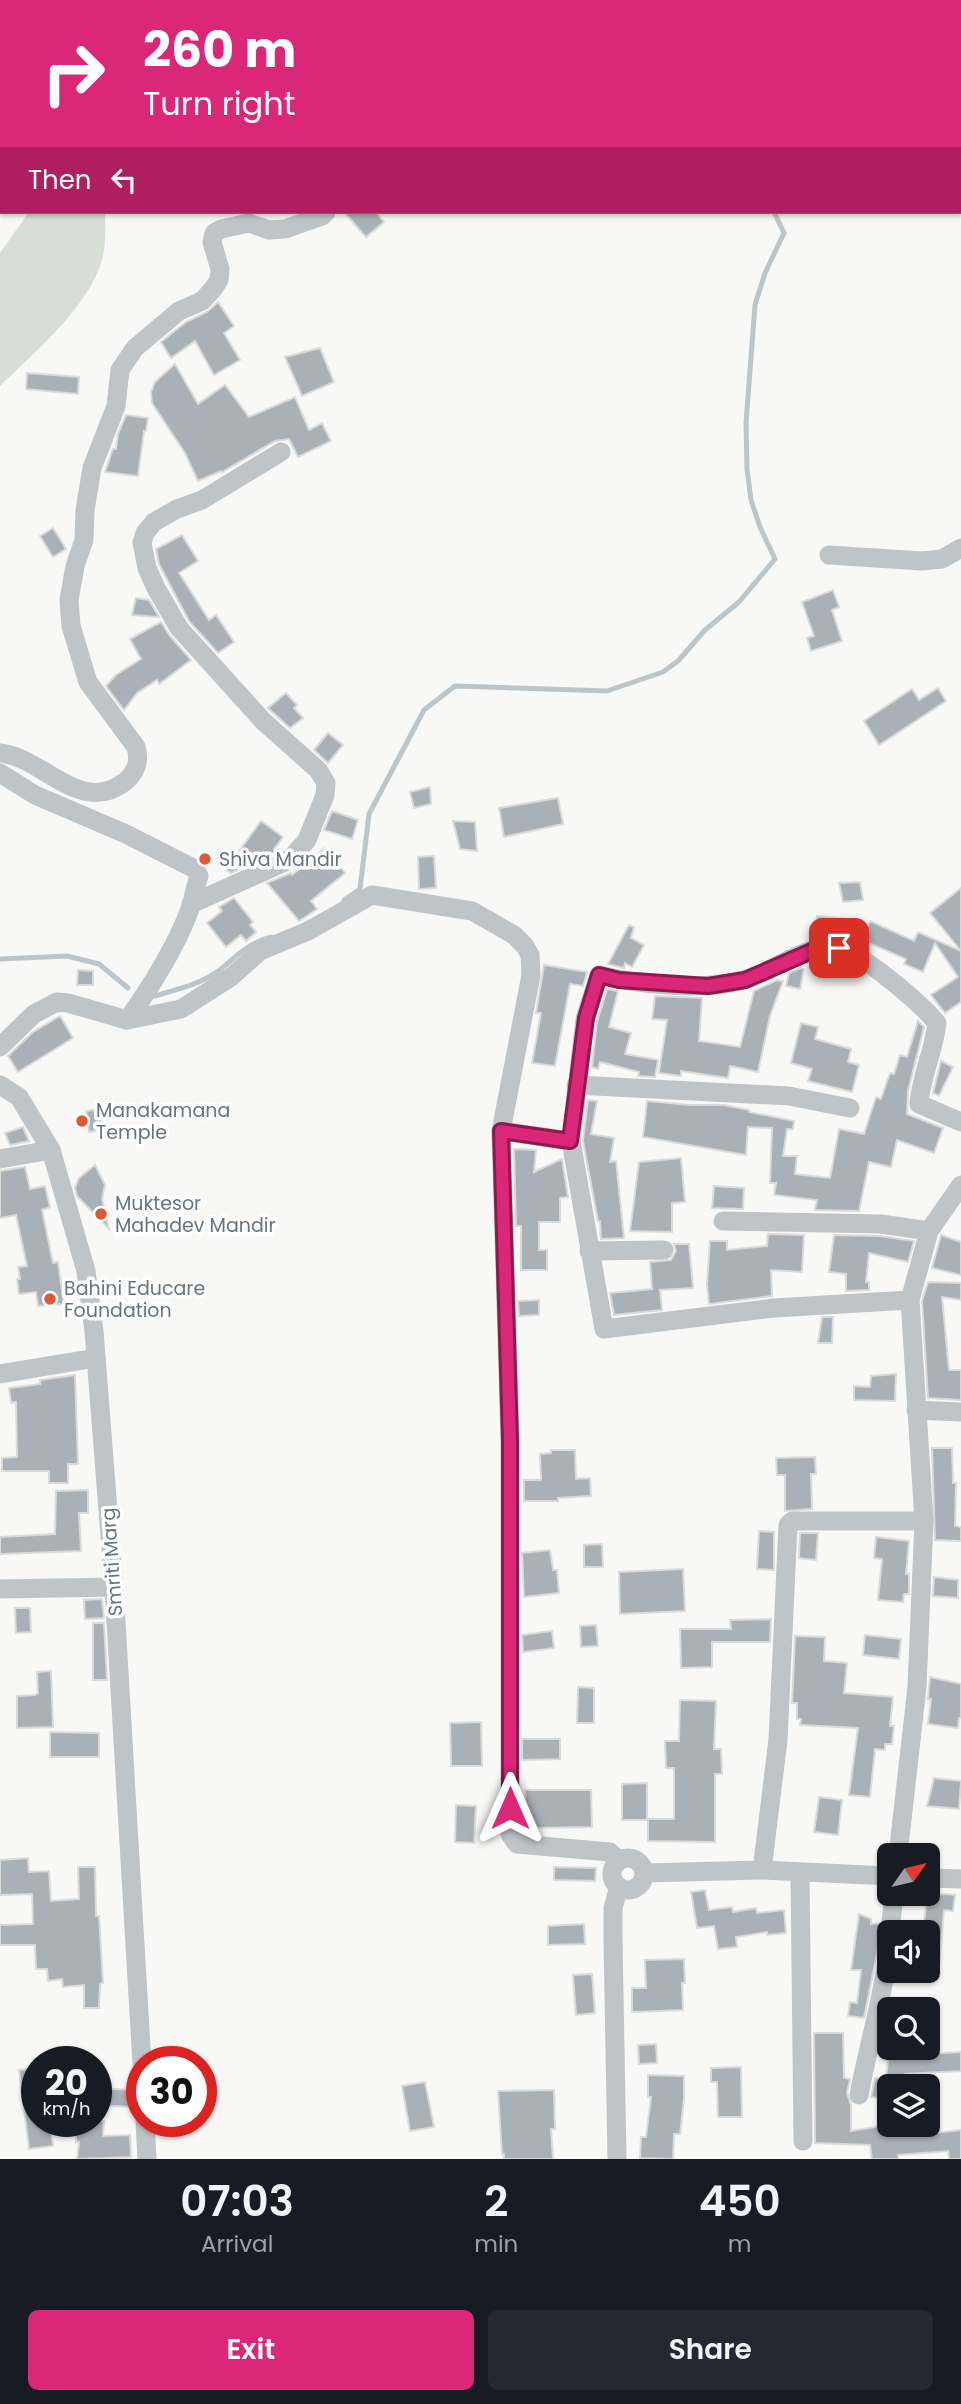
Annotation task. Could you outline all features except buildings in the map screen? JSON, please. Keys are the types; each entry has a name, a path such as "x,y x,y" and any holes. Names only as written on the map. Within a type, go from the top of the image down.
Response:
{"street":[{"path":"0,753 15,757 62,783 93,793 111,790 130,777 137,768 139,755 136,747 88,682 71,626 69,600 75,566 84,540 85,510 92,468 116,406 120,370 135,348 179,312 202,301 213,289 219,280 220,269 212,242 214,233 249,223 269,230 285,229 324,214"},
{"path":"191,904 289,860 307,840 325,795 326,783 318,770 263,721 179,628 156,589 142,543 145,533 154,522 177,509 202,500 281,453"},
{"path":"829,555 922,561 942,559 961,548"},
{"path":"0,773 35,795 126,834 195,869 200,876 191,904 158,970 127,1020"},
{"path":"0,1047 34,1014 57,1002 127,1020 181,1009 231,977 260,951 309,931 372,895 472,911 514,935 525,946 532,965 501,1131 510,1440 510,1834 517,1844 610,1852 618,1861"},
{"path":"910,1300 774,1308 604,1329 570,1141 586,1018 599,975 619,980 708,986 745,980 814,950 839,948 862,960 893,983 924,1007 937,1023 919,1093 919,1104 961,1122"},
{"name":"Smriti Marg","path":"0,1085 19,1097 51,1150 86,1271 96,1358 114,1587 141,2046"},
{"path":"576,1085 789,1097 850,1108"},
{"path":"501,1131 570,1141"},
{"path":"0,1159 51,1150"},
{"path":"899,1843 917,1686 924,1521 910,1300 929,1231 960,1187"},
{"path":"723,1221 881,1224 929,1231"},
{"path":"589,1251 664,1250"},
{"path":"0,1374 96,1358"},
{"path":"916,1410 961,1412"},
{"path":"762,1870 778,1741 788,1525 792,1521 924,1521"},
{"path":"0,1589 114,1587"},
{"path":"633,1858 640,1864 644,1873 638,1887 628,1890 619,1887 612,1874 618,1861 633,1858"},
{"path":"644,1873 762,1870 877,1875"},
{"path":"800,1872 803,2141"},
{"path":"940,1878 961,1879"},
{"path":"617,2159 613,1908 619,1887"},
{"path":"859,2095 885,1983"},
{"path":"143,2158 144,2137"}],"shaded area":[{"path":"28,214 105,214 104,250 90,288 62,324 0,386 0,253"}],"waterway":[{"path":"344,900 360,889 369,814 424,710 455,686 607,691 663,672 678,661 705,630 739,602 775,559 751,500 746,423 755,305 765,273 784,233 775,214"},
{"path":"155,996 206,979 249,946 271,937"},
{"path":"0,959 67,956 99,964 128,988"}],"place":[{"name":"Shiva Mandir","path":"205,859"},
{"name":"Manakamana Temple","path":"82,1121"},
{"name":"Muktesor Mahadev Mandir","path":"101,1214"},
{"name":"Bahini Educare Foundation","path":"50,1299"}],"route":[{"path":"510,1808 510,1440 501,1131 570,1141 586,1018 599,975 619,980 708,986 745,980 814,950 839,948"}]}
